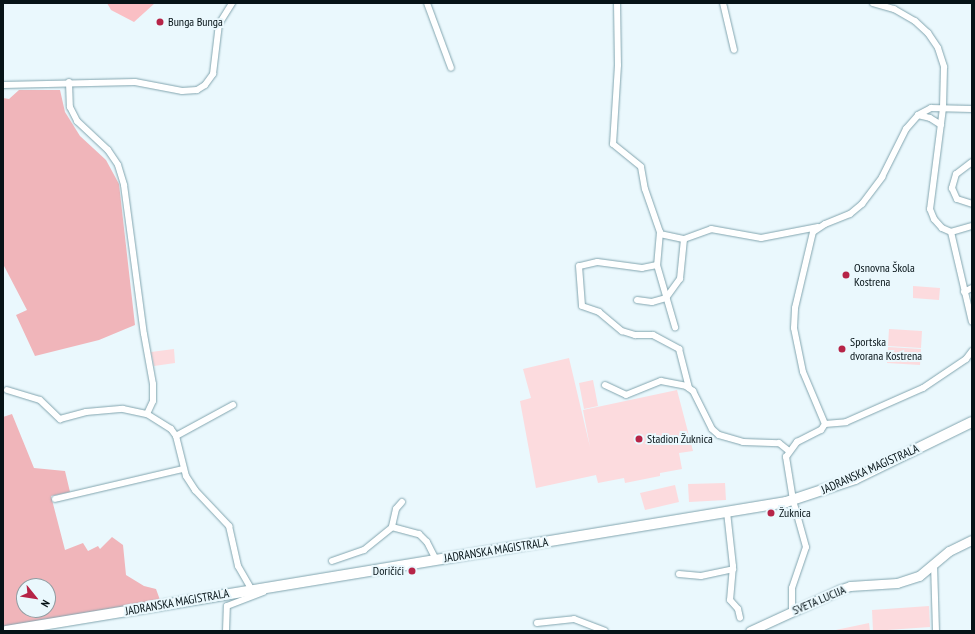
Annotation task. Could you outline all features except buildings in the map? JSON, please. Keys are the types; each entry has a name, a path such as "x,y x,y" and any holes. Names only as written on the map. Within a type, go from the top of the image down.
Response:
{"main road":[{"name":"JADRANSKA MAGISTRALA","path":"6,631 792,500 855,478 972,422"}],"street":[{"path":"3,85 70,82 146,82 187,91 202,88 213,74 217,29 223,14 232,3"},
{"path":"427,3 451,68"},
{"path":"617,3 618,65 613,144 641,167 660,234 657,265 675,328"},
{"path":"723,3 734,50"},
{"path":"873,3 894,9 916,21 928,33 938,48 944,67 943,108 930,209 934,220 942,228 951,232 972,226"},
{"path":"70,82 70,107 77,121 108,150 118,165 124,185 144,334 153,384 153,400 147,414"},
{"path":"660,234 684,239 711,229 761,238 818,227 850,214 862,204 879,182 906,129 918,115 931,108 972,108"},
{"path":"918,115 930,118 941,125"},
{"path":"972,162 956,174 952,188 957,199 972,204"},
{"path":"818,227 812,236 795,308 794,328 803,372 825,424"},
{"path":"951,232 972,322"},
{"path":"637,300 652,302 666,298 680,279 684,239"},
{"path":"657,265 642,268 597,262 579,266 582,306 599,312 622,331 635,336 653,335 679,349 689,388"},
{"path":"964,292 972,288"},
{"path":"825,424 846,422 923,388 966,359 972,351"},
{"path":"605,385 626,395 662,381 689,388 693,391 712,429 719,435 743,442 779,443 789,451"},
{"path":"7,390 40,400 60,419 111,409 147,414 161,421 176,436 183,469 195,490 229,526 238,566 252,590"},
{"path":"176,436 233,405"},
{"path":"792,611 792,588 806,547 792,500 786,468 789,451 797,442 821,430 825,424"},
{"path":"55,499 183,469"},
{"path":"332,561 364,550 392,527 396,509 402,502"},
{"path":"727,512 733,570 730,600 738,609 740,618"},
{"path":"392,527 419,534 427,542 436,560"},
{"name":"SVETA LUCIJA","path":"750,631 850,586 897,583 911,579 934,564 949,551 972,541"},
{"path":"934,564 936,631"},
{"path":"679,574 701,576 733,570"},
{"path":"226,631 225,610 227,606 263,593 269,587"},
{"path":"538,623 574,619 605,631"}],"shaded area":[{"path":"107,3 155,3 134,22 111,10"},
{"path":"19,90 60,90 65,112 80,136 106,160 119,184 135,325 99,340 35,356 16,315 27,310 3,264 3,98 9,99"},
{"path":"913,286 940,288 939,300 913,298"},
{"path":"889,329 922,331 921,348 888,346"},
{"path":"888,347 921,349 920,365 887,363"},
{"path":"174,349 175,363 154,366 151,352"},
{"path":"569,358 590,447 583,410 677,390 693,451 679,453 682,469 660,473 660,476 625,483 624,478 598,483 596,475 536,488 520,401 531,398 523,369"},
{"path":"593,380 598,406 584,409 579,383"},
{"path":"12,414 34,468 65,471 70,492 51,496 65,550 83,543 88,551 98,546 100,549 112,537 123,545 126,575 144,586 156,589 160,600 56,618 56,578 16,578 16,618 55,618 3,627 3,417"},
{"path":"725,483 726,500 689,502 688,484"},
{"path":"675,485 679,502 645,510 640,493"},
{"path":"929,606 930,627 873,631 872,610"},
{"path":"869,623 870,631 831,631"}],"place":[{"name":"Bunga Bunga","path":"160,22"},
{"name":"Osnovna Škola Kostrena","path":"846,275"},
{"name":"Sportska dvorana Kostrena","path":"842,349"},
{"name":"Stadion Žuknica","path":"639,439"},
{"name":"Žuknica","path":"771,513"},
{"name":"Doričići","path":"412,571"}]}
